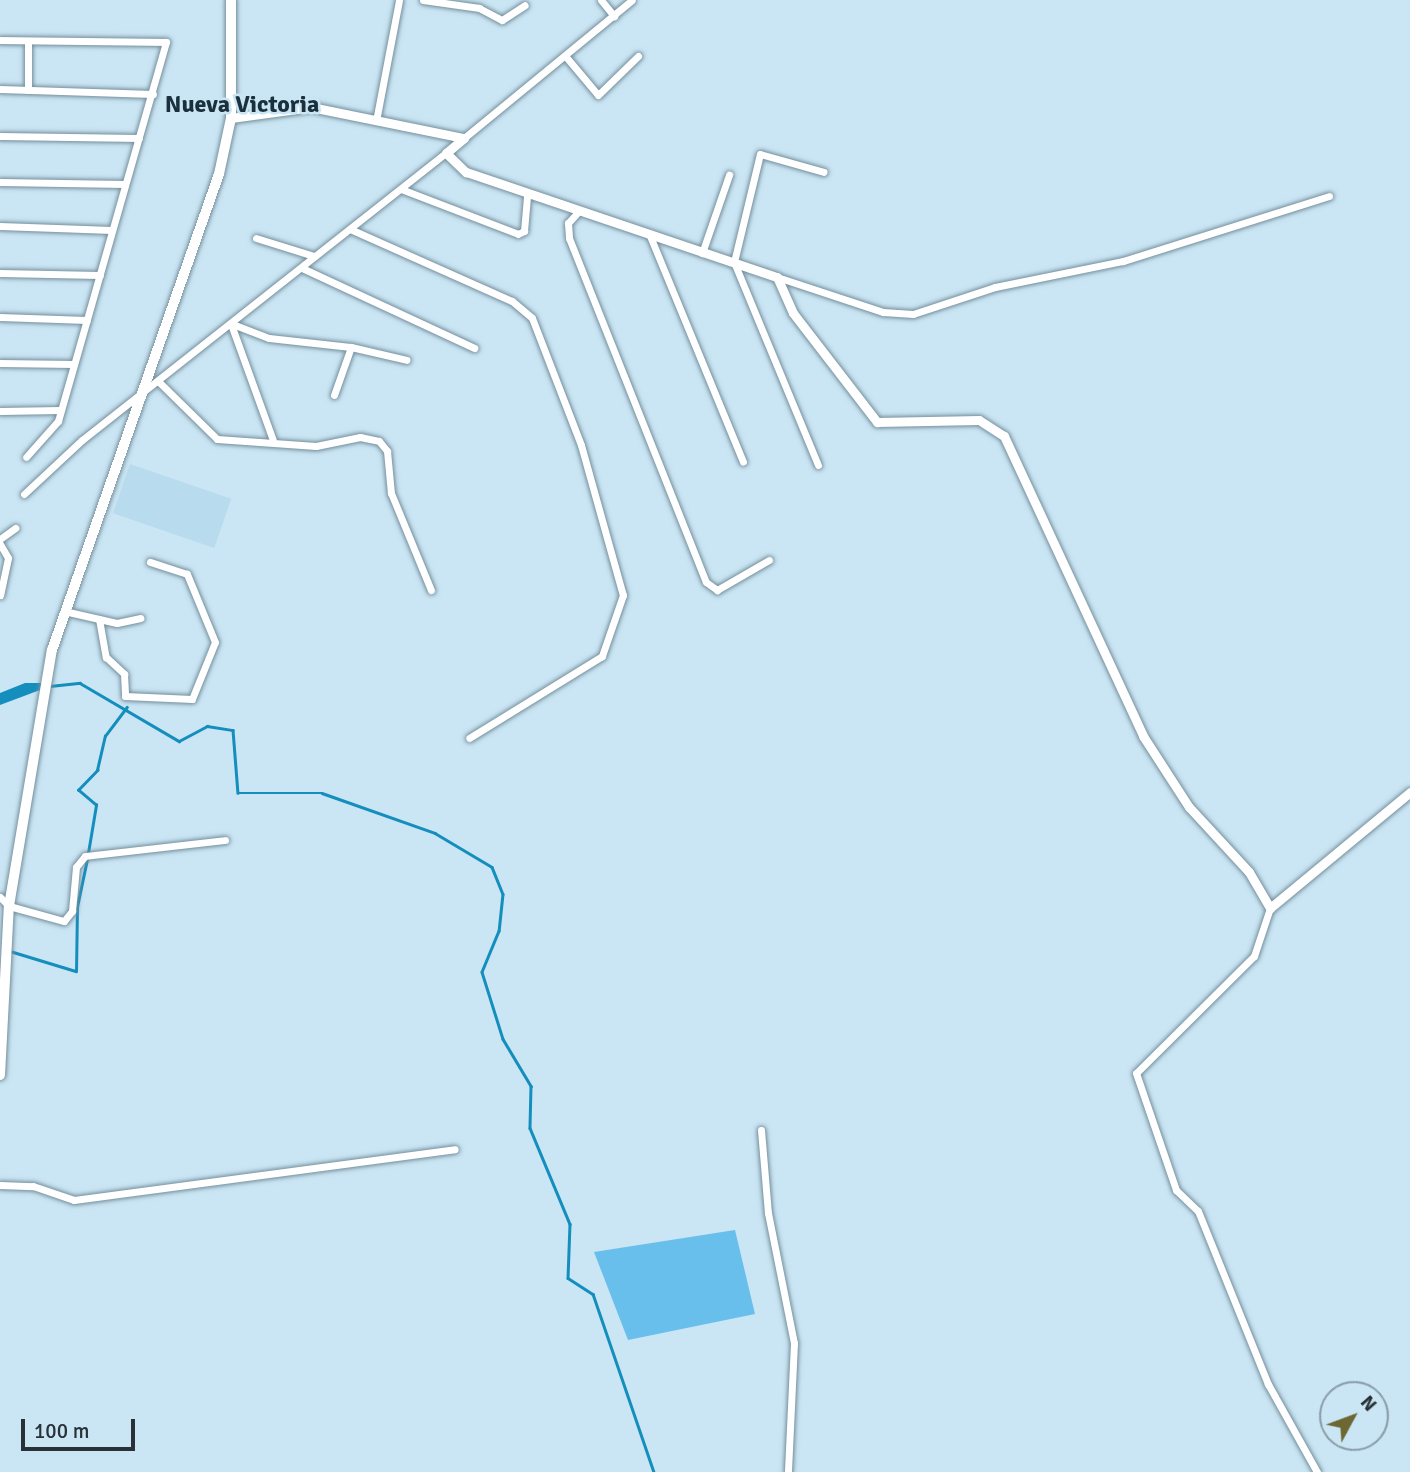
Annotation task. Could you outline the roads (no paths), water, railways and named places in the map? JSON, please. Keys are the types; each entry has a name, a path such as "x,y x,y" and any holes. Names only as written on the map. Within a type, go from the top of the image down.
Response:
{"main road":[{"path":"0,1075 9,906 47,674 64,611 219,174 232,118 231,0"}],"street":[{"path":"376,121 399,0"},
{"path":"423,0 479,8 502,20 525,5"},
{"path":"601,0 614,16"},
{"path":"24,494 142,395 233,326 314,256 567,58 632,0"},
{"path":"0,40 166,42 60,410 52,433 26,457"},
{"path":"28,41 28,90"},
{"path":"567,58 598,95 638,56"},
{"path":"0,89 153,93"},
{"path":"232,118 302,107 464,138"},
{"path":"0,136 139,138"},
{"path":"446,153 466,172 578,212 883,312 913,314 995,287 1123,261 1329,197"},
{"path":"818,465 734,262 760,153 824,172"},
{"path":"702,253 729,175"},
{"path":"0,182 125,184"},
{"path":"401,189 518,233 524,231 527,193"},
{"path":"578,212 568,223 569,238 706,582 717,590 769,560"},
{"path":"0,226 112,230"},
{"path":"350,229 512,301 532,318 581,445 622,595 602,656 469,738"},
{"path":"650,236 743,462"},
{"path":"256,239 314,256"},
{"path":"302,268 474,348"},
{"path":"0,273 100,275"},
{"path":"777,277 793,313 872,419 891,425 979,420 1004,436 1143,736 1189,807 1249,872 1269,908"},
{"path":"0,317 87,320"},
{"path":"233,326 269,338 351,347 407,360"},
{"path":"233,326 273,440"},
{"path":"334,395 351,347"},
{"path":"0,363 74,364"},
{"path":"159,382 207,435 316,446 359,437 379,441 387,451 391,493 431,590"},
{"path":"0,411 60,410"},
{"path":"0,595 8,558 0,542 15,528"},
{"path":"99,619 106,657 124,674 125,696 192,699 215,642 187,574 149,562"},
{"path":"64,611 127,623 140,618"},
{"path":"1317,1472 1263,1373 1198,1211 1176,1190 1136,1073 1254,957 1269,908 1410,793"},
{"path":"0,897 9,906 64,921 72,911 76,867 85,856 225,840"},
{"path":"761,1130 768,1213 794,1343 788,1472"},
{"path":"0,1185 33,1186 74,1200 455,1149"}],"waterway":[{"path":"50,686 80,683 179,741 207,726 233,730 238,793 322,793 435,833 492,867 503,894 499,931 482,972 503,1039 531,1086 530,1128 570,1224 568,1278 593,1294 654,1472"},
{"path":"88,853 96,805 78,790 97,770 105,736 127,707"},
{"path":"10,951 76,971 77,907 87,859"}],"district":[{"name":"Nueva Victoria","path":"242,105"}]}
